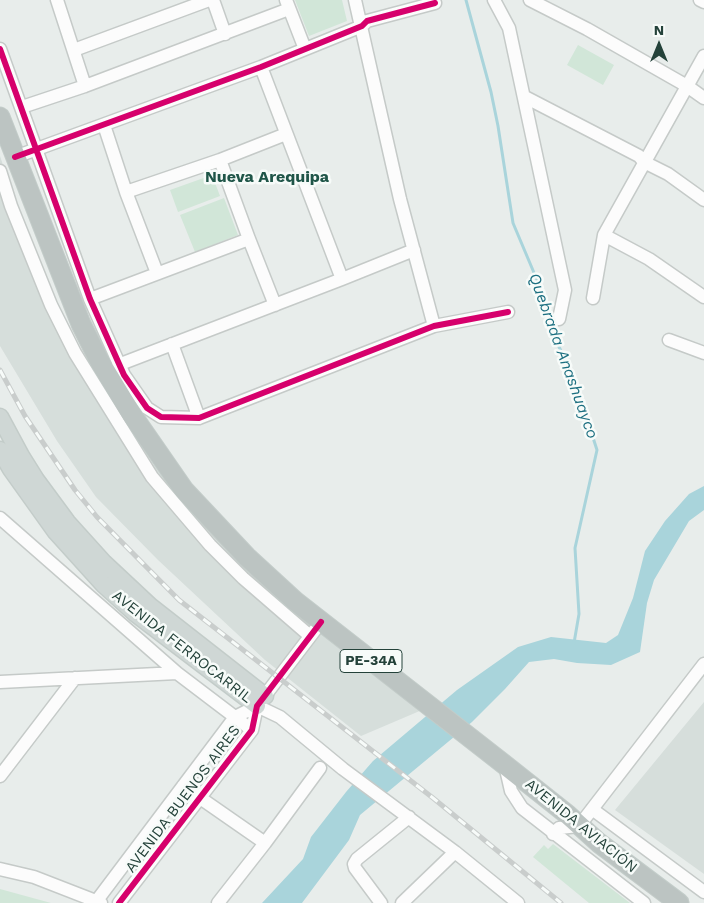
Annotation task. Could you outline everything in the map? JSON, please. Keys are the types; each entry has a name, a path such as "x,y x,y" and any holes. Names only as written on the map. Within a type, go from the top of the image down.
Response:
{"highway":[{"name":"PE-34A","path":"0,117 81,324 100,362 132,415 184,490 226,536 295,601 315,629"},
{"name":"AVENIDA AVIACIÓN","path":"315,629 422,700 484,748 599,843 678,903"}],"main road":[{"name":"AVENIDA FERROCARRIL","path":"0,417 36,480 68,522 104,563 150,606 261,701"},
{"name":"AVENIDA FERROCARRIL","path":"0,450 56,532 103,584 136,614 261,701"}],"street":[{"path":"56,0 85,86"},
{"path":"74,50 209,0"},
{"path":"213,0 225,34"},
{"path":"355,0 400,199 434,326"},
{"path":"494,0 509,28 565,290 559,319"},
{"path":"700,0 704,2"},
{"path":"532,1 687,86 704,98"},
{"path":"15,157 261,68 362,26 368,21 435,3"},
{"path":"22,107 85,86 225,34 287,4 305,49"},
{"path":"0,49 90,299 118,365 147,408 161,417 199,418 434,326 508,312"},
{"path":"593,298 604,234 704,56"},
{"path":"261,68 342,279"},
{"path":"525,97 639,156 644,162 668,174 704,200"},
{"path":"104,125 126,192 157,273"},
{"path":"126,192 220,160 286,134"},
{"path":"220,160 248,239 275,305"},
{"path":"0,172 11,206 52,305 75,353 152,478 210,545 244,578 315,629 261,701"},
{"path":"604,234 649,259 704,298"},
{"path":"90,299 248,239"},
{"path":"118,365 414,250"},
{"path":"670,340 704,353"},
{"path":"172,344 199,418"},
{"path":"0,518 177,674 252,730"},
{"path":"553,834 559,828 579,826 704,664"},
{"path":"0,682 177,674"},
{"path":"0,776 75,678"},
{"name":"AVENIDA FERROCARRIL","path":"261,701 343,769 456,852 518,903"},
{"name":"AVENIDA BUENOS AIRES","path":"98,902 235,717 261,701"},
{"name":"AVENIDA BUENOS AIRES","path":"119,903 252,730 261,701"},
{"path":"505,765 511,791 522,808 644,903"},
{"path":"218,903 320,768"},
{"path":"183,786 265,843"},
{"path":"592,809 704,892"},
{"path":"381,903 354,864 357,859 408,817"},
{"path":"402,903 456,852"},
{"path":"0,868 34,877 98,902"}],"shaded area":[{"path":"0,156 13,195 58,305 83,354 131,434 177,496 217,538 299,616 422,710 361,736 265,660 158,560 96,497 57,441 0,346"},
{"path":"704,702 704,874 615,810"}],"green space":[{"path":"295,0 342,0 347,21 309,36"},
{"path":"578,45 614,65 603,85 567,65"},
{"path":"212,175 220,196 178,212 170,190"},
{"path":"224,198 238,235 195,252 180,215"},
{"path":"553,844 630,903 589,903 533,857 544,845 548,849"},
{"path":"0,889 51,903 0,903"}],"water":[{"path":"704,486 704,510 689,521 654,580 647,603 640,652 611,665 577,663 554,659 529,662 472,722 360,815 349,840 302,903 262,903 303,859 311,837 373,761 457,690 518,647 551,637 606,643 618,635 633,598 645,551 665,521 689,494"}],"waterway":[{"name":"Quebrada Anashuayco","path":"466,0 491,92 513,223 540,287 554,336 574,379 597,450 575,548 579,614 574,643"}],"railway":[{"path":"0,370 25,416 75,490 97,517 179,600 433,798 561,903"}],"cycle path":[{"path":"15,157 261,67 362,26 367,21 435,3"},
{"path":"0,49 90,299 124,375 147,408 161,417 199,418 434,326 508,312"},
{"path":"119,903 252,730 257,706 321,622"}],"district":[{"name":"Nueva Arequipa","path":"267,177"}]}
